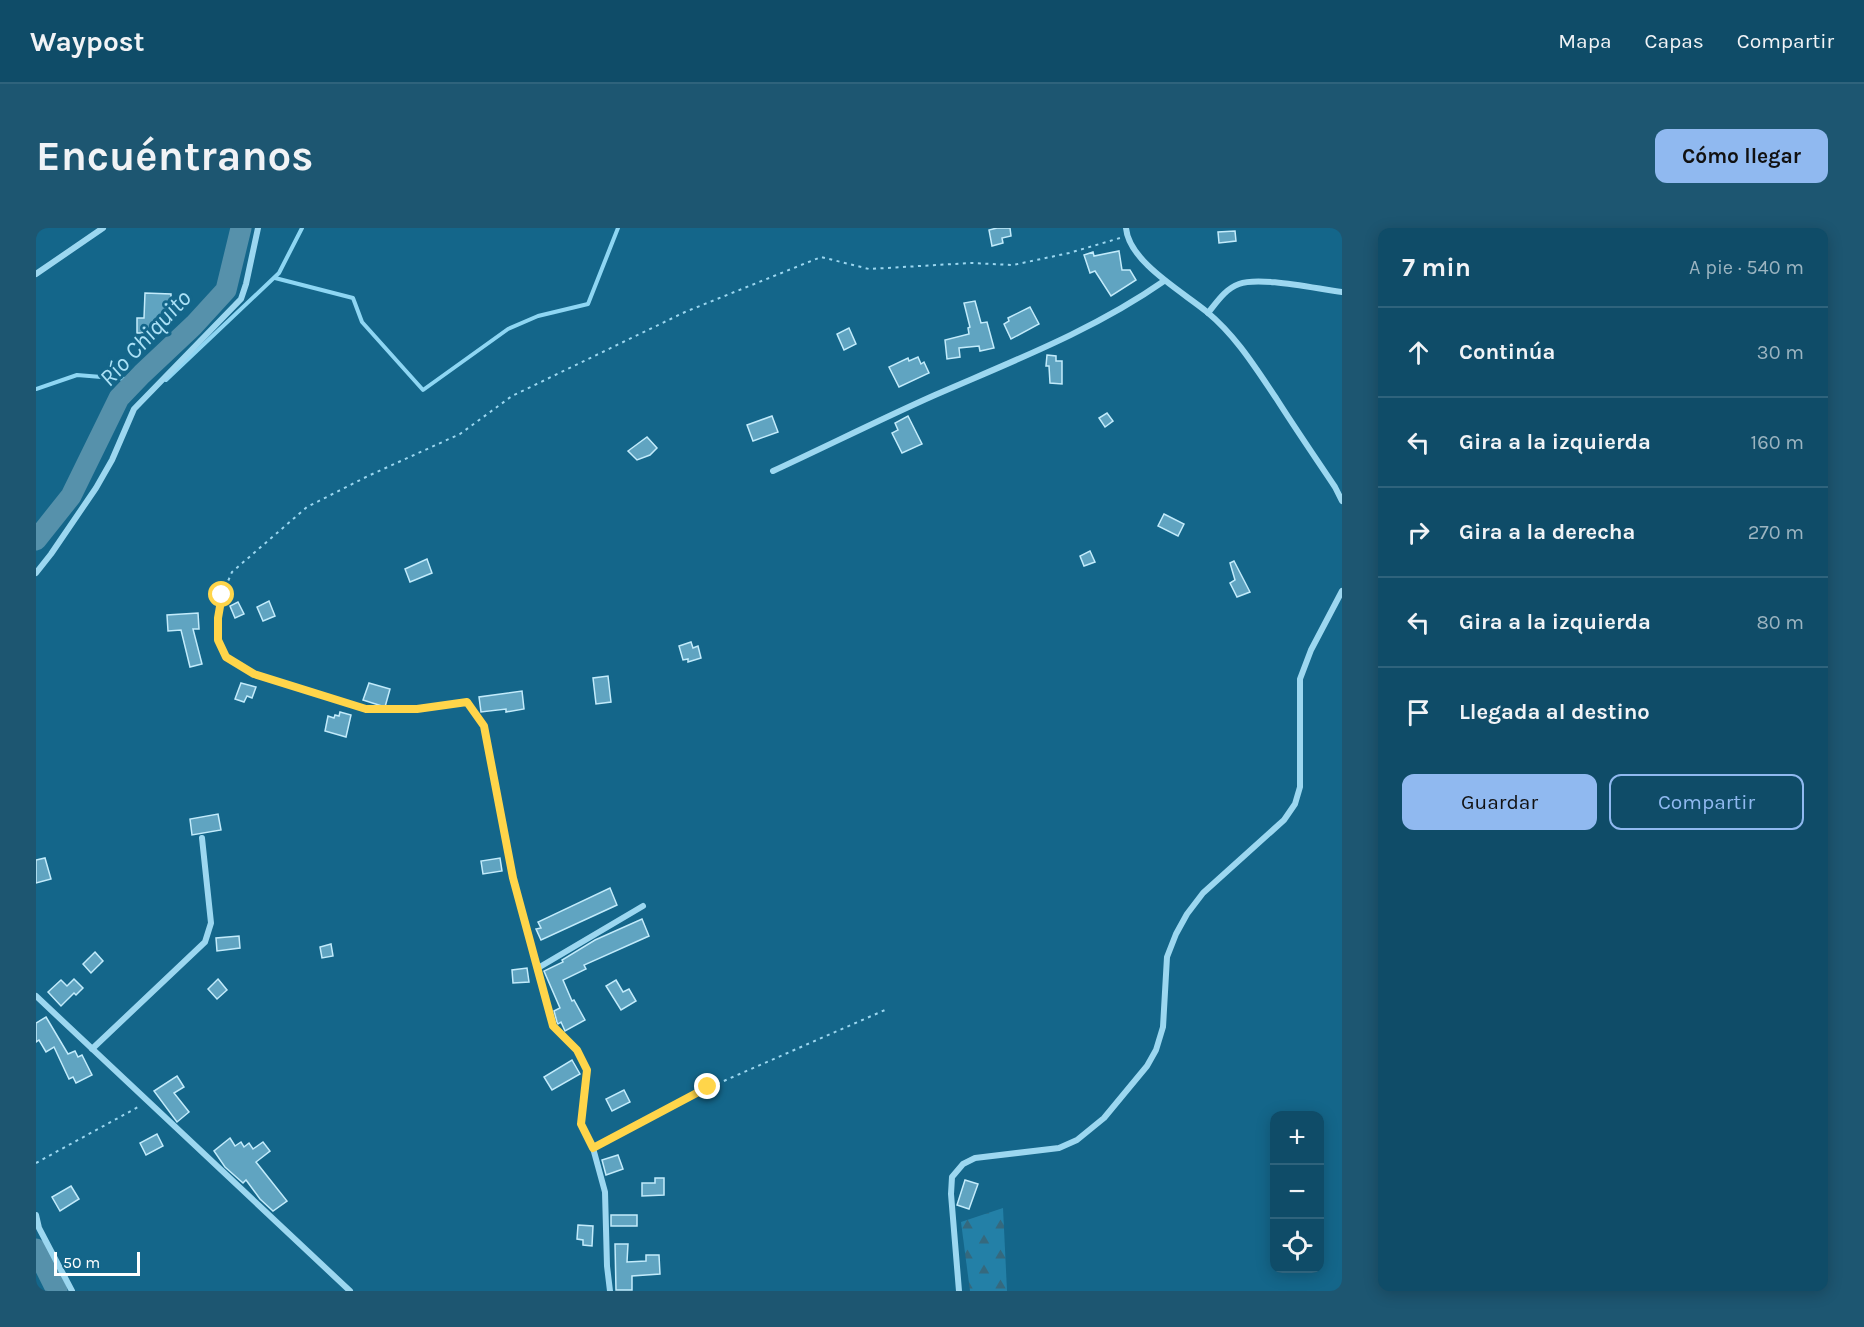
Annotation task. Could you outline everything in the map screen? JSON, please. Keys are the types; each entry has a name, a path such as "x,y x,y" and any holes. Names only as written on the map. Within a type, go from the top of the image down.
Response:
{"street":[{"path":"36,274 103,228"},
{"path":"36,573 96,489 112,460 134,409 241,298 258,228"},
{"path":"1125,228 1126,236 1144,261 1164,281 1208,313 1242,348 1342,501"},
{"path":"773,471 933,396 1034,352 1128,305 1164,281"},
{"path":"1208,313 1228,290 1248,282 1256,281 1342,292"},
{"path":"959,1291 951,1194 952,1178 963,1164 975,1158 1059,1148 1077,1140 1104,1118 1147,1066 1156,1050 1163,1027 1167,957 1187,914 1203,893 1284,820 1295,804 1300,787 1300,679 1311,650 1342,591"},
{"path":"467,702 484,726 513,878 553,1026 577,1050 587,1070 581,1124 593,1148 605,1192 610,1291"},
{"path":"92,1049 205,942 211,923 202,838"},
{"path":"538,968 643,906"},
{"path":"36,996 350,1291"},
{"path":"593,1148 708,1087"},
{"path":"36,1215 39,1228 72,1291"}],"path":[{"path":"467,702 417,709 366,709 254,674 226,657 218,640 218,618 222,595 232,572 307,507 460,434 512,396 685,312 821,256 869,268 971,263 1013,265 1069,253 1126,236"},
{"path":"708,1087 885,1010"},
{"path":"36,1163 148,1101"}],"green space":[{"path":"1003,1208 1007,1291 970,1291 961,1222"}],"building":[{"path":"1010,228 1011,236 1002,238 1003,243 992,246 989,230"},
{"path":"1235,231 1236,241 1219,243 1218,232"},
{"path":"1119,251 1122,270 1130,270 1136,280 1111,296 1095,271 1090,273 1084,255 1093,252 1094,256"},
{"path":"145,293 171,294 171,305 174,310 165,316 164,322 154,333 137,333 137,318 144,318"},
{"path":"975,301 981,323 987,322 994,348 980,351 979,346 959,348 960,357 947,359 945,340 969,334 968,328 970,327 964,303"},
{"path":"1030,307 1039,324 1011,339 1004,324 1009,321 1008,318"},
{"path":"849,328 856,344 844,350 837,334"},
{"path":"1047,355 1056,356 1056,361 1062,361 1062,384 1050,383 1049,366 1046,366"},
{"path":"918,357 921,364 924,362 929,373 899,387 889,367 908,358 909,361"},
{"path":"1107,413 1113,421 1105,427 1099,418"},
{"path":"772,416 778,432 753,441 747,425"},
{"path":"908,416 922,444 902,453 892,433 898,430 895,423"},
{"path":"647,437 657,448 650,455 637,460 628,451"},
{"path":"1164,514 1184,524 1178,536 1158,526"},
{"path":"1090,551 1095,562 1084,566 1080,556"},
{"path":"427,559 432,573 410,582 405,569"},
{"path":"1234,561 1250,592 1237,597 1230,583 1235,580 1230,563"},
{"path":"269,601 275,616 263,621 257,607"},
{"path":"238,602 244,614 235,618 230,606"},
{"path":"198,613 199,629 193,629 202,664 190,667 181,630 168,631 167,615"},
{"path":"691,642 693,648 698,646 701,658 688,662 688,659 683,660 679,646"},
{"path":"608,676 611,702 596,704 593,678"},
{"path":"241,683 256,687 252,698 247,696 244,702 235,699"},
{"path":"369,683 390,689 385,707 363,700"},
{"path":"522,691 524,709 481,712 479,697"},
{"path":"340,712 351,715 346,737 325,731 328,716 334,718 335,715 339,716"},
{"path":"218,814 221,830 192,835 190,819"},
{"path":"45,858 51,879 36,883 36,860"},
{"path":"500,858 502,871 483,874 481,861"},
{"path":"610,888 617,905 541,940 536,929 541,928 538,922"},
{"path":"642,919 649,936 584,965 586,969 563,980 572,1001 574,1000 585,1020 565,1031 561,1022 558,1024 557,1022 554,1011 560,1008 544,971 563,962 562,960 595,940"},
{"path":"239,936 240,948 217,951 216,938"},
{"path":"331,944 333,956 322,958 320,947"},
{"path":"95,952 103,961 91,973 83,964"},
{"path":"527,968 529,982 513,983 512,970"},
{"path":"74,979 83,988 76,995 74,993 61,1006 48,992 61,980 67,986"},
{"path":"218,979 227,990 217,999 208,989"},
{"path":"616,980 623,992 629,989 636,1001 621,1010 606,986"},
{"path":"46,1017 68,1054 75,1051 78,1057 82,1055 92,1075 76,1083 73,1077 69,1079 54,1047 46,1052 39,1040 36,1042 36,1023"},
{"path":"572,1060 580,1074 552,1090 544,1077"},
{"path":"177,1076 184,1087 174,1093 189,1112 177,1122 154,1091"},
{"path":"624,1090 630,1102 612,1111 606,1099"},
{"path":"157,1134 163,1146 146,1155 140,1143"},
{"path":"230,1138 235,1146 241,1142 244,1147 249,1143 253,1149 263,1142 270,1151 256,1162 287,1201 273,1211 260,1199 246,1180 243,1183 225,1167 214,1151"},
{"path":"618,1155 623,1169 606,1175 602,1160"},
{"path":"655,1178 664,1178 664,1195 642,1196 642,1183 655,1183"},
{"path":"965,1180 978,1184 969,1209 957,1205"},
{"path":"71,1186 79,1199 60,1211 52,1197"},
{"path":"611,1215 637,1215 637,1226 611,1226"},
{"path":"578,1225 593,1226 592,1246 583,1245 583,1240 577,1239"},
{"path":"615,1244 628,1244 627,1262 646,1261 646,1255 659,1255 660,1274 632,1276 632,1290 616,1290"}],"waterway":[{"name":"Río Chiquito","path":"36,540 71,496 119,398 194,325 226,290 241,228"},
{"path":"166,380 279,273 302,228"},
{"path":"275,278 353,298 362,322 423,390 508,329 538,316 588,304 618,228"},
{"path":"36,389 77,375 138,380"},
{"name":"Río Chiquito","path":"36,1249 57,1291"}],"route":[{"path":"222,595 218,618 218,640 226,657 254,674 366,709 417,709 467,702 484,726 513,878 553,1026 577,1050 587,1070 581,1124 593,1148 708,1087"}]}
